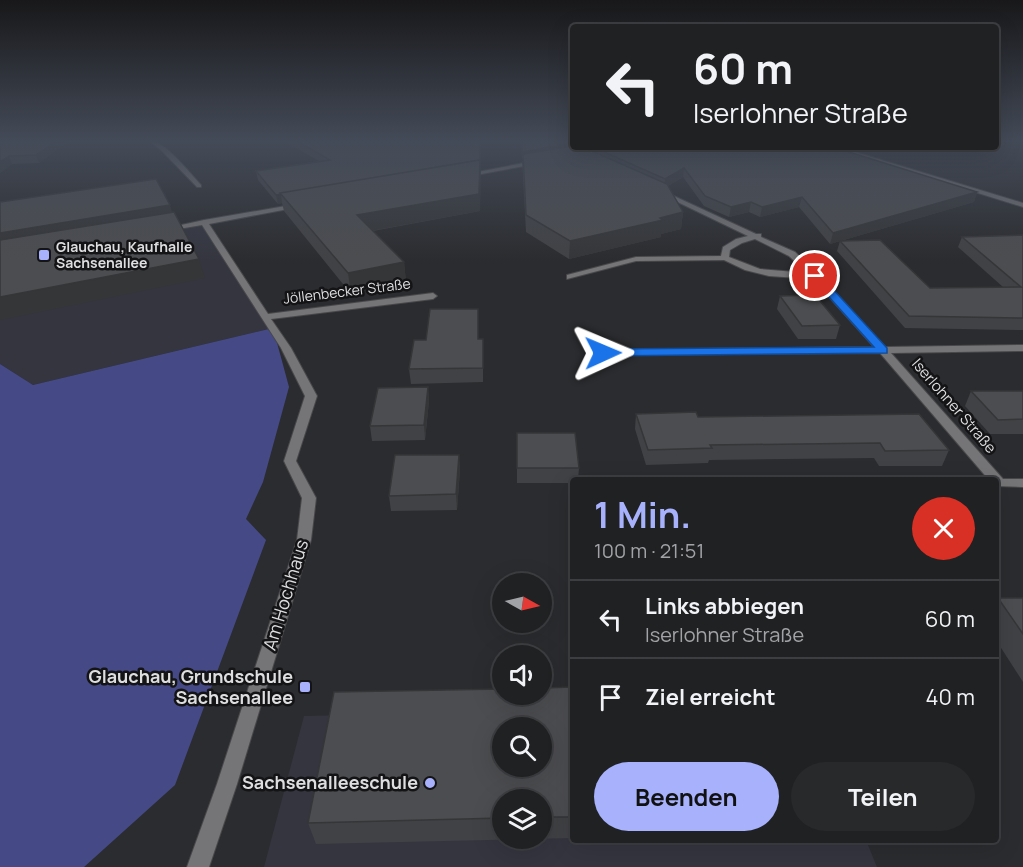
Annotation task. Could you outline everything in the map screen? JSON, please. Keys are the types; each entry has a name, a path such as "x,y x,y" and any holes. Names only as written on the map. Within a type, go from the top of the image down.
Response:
{"street":[{"path":"194,180 199,186"},
{"path":"943,180 1023,205"},
{"name":"Iserlohner Straße","path":"648,186 792,254 883,350 992,477"},
{"path":"163,230 310,203"},
{"name":"Jöllenbecker Straße","path":"204,222 286,348 311,396 290,461"},
{"path":"725,258 726,249 739,241 758,236"},
{"path":"570,277 636,259 725,258 747,269 783,276 815,276"},
{"name":"Jöllenbecker Straße","path":"265,317 433,296"},
{"name":"Iserlohner Straße","path":"603,353 1023,348"},
{"name":"Am Hochhaus","path":"198,867 304,540 309,498 290,461"},
{"name":"Iserlohner Straße","path":"999,484 1023,483"}],"shaded area":[{"path":"204,222 273,328 33,385 0,364 0,257"},
{"path":"273,328 289,387 263,482 246,519 266,540 175,785 84,867 0,867 0,364 33,385"},
{"name":"Sachsenalleeschule","path":"570,710 570,843 867,843 877,867 264,867 304,716"}],"building":[{"path":"157,180 170,205 0,233 0,202"},
{"path":"264,180 361,180 276,195"},
{"path":"356,180 479,180 479,194 357,215 404,262 348,273 280,193"},
{"path":"524,180 659,180 667,184 683,212 660,218 663,220 570,241 526,215"},
{"path":"693,180 940,180 977,192 833,233 802,197 762,207 751,202 731,207 705,196"},
{"path":"174,212 199,259 0,297 0,240"},
{"path":"1023,235 1023,318 909,316 840,241 880,240 930,288 1021,287 962,237"},
{"path":"815,295 840,325 802,326 780,296"},
{"path":"430,309 478,309 478,339 483,339 483,368 409,369 414,340 426,340"},
{"path":"428,387 424,425 370,426 378,388"},
{"path":"971,391 1023,391 1023,419 998,420"},
{"path":"696,412 698,417 919,414 949,450 885,451 880,443 710,445 712,448 648,450 636,414"},
{"path":"517,433 575,433 579,468 517,468"},
{"path":"395,455 459,455 456,494 389,496"},
{"path":"999,598 1023,598 1023,634 999,599"},
{"path":"570,687 570,817 552,817 552,789 492,789 492,818 308,823 334,692 492,689 492,705 552,705 552,688"}],"place":[{"name":"Glauchau, Kaufhalle Sachsenallee","path":"44,255"},
{"name":"Glauchau, Grundschule Sachsenallee","path":"305,687"},
{"name":"Sachsenalleeschule","path":"430,783"}],"route":[{"path":"603,353 883,350 815,276"}]}
